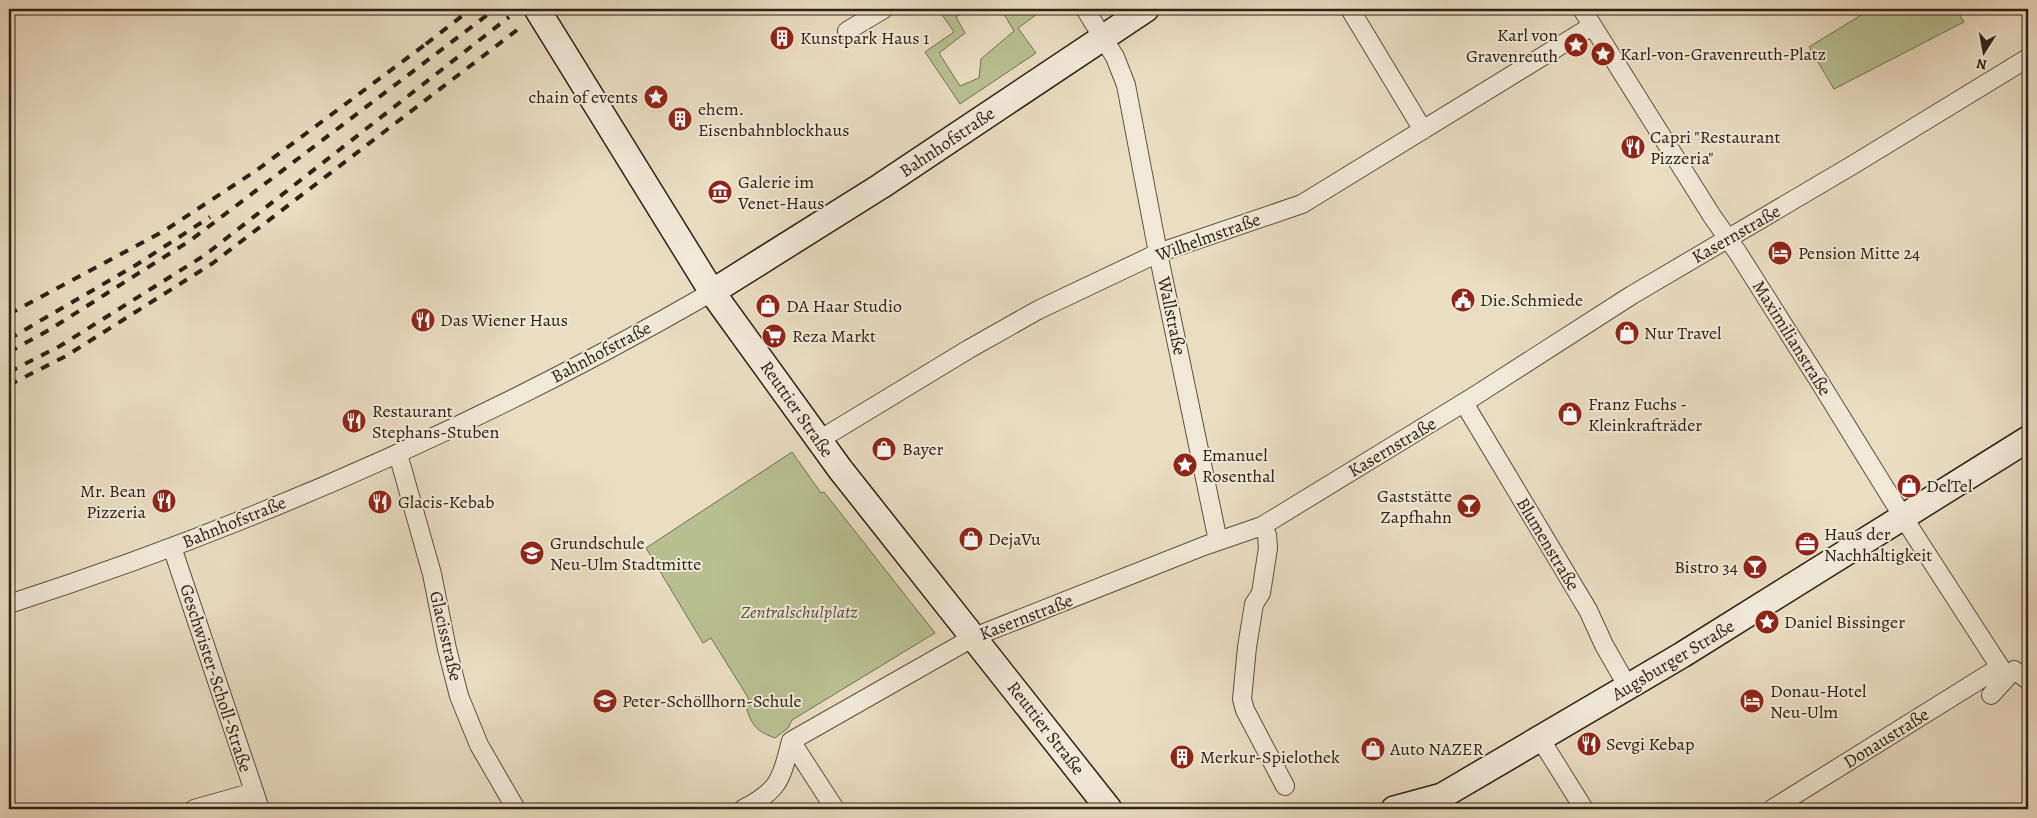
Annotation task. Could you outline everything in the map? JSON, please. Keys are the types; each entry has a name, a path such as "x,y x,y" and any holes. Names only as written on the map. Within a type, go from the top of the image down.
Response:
{"street":[{"name":"Reuttier Straße","path":"537,9 712,292 840,469 1109,809"},
{"path":"847,31 884,9"},
{"name":"Wallstraße","path":"1085,9 1115,57 1126,85 1158,253 1218,541"},
{"name":"Bahnhofstraße","path":"9,604 83,580 172,547 398,454 472,420 537,387 712,292 881,186 1146,9"},
{"path":"1350,9 1422,130"},
{"name":"Maximilianstraße","path":"1582,9 1707,209 1819,381 1903,517 2000,667"},
{"name":"Wilhelmstraße","path":"819,440 969,349 1038,310 1158,253 1302,204 1592,26"},
{"name":"Kasernstraße","path":"792,741 974,637 1218,541 1262,526 1464,403 1632,295 2028,58"},
{"name":"Blumenstraße","path":"1464,403 1588,610 1604,646 1628,687"},
{"name":"Augsburger Straße","path":"1394,809 1435,803 1682,655 2028,439"},
{"name":"Glacisstraße","path":"398,454 432,574 447,649 459,696 479,744 516,809"},
{"path":"1262,526 1267,535 1267,563 1261,593 1254,604 1247,647 1242,699 1245,710 1285,786"},
{"name":"Geschwister-Scholl-Straße","path":"172,547 260,809"},
{"name":"Donaustraße","path":"1772,809 2000,667"},
{"path":"1990,695 2014,670 2028,680"},
{"path":"1541,740 1584,809"},
{"path":"749,806 777,785 782,776 792,741"},
{"path":"792,741 835,809"},
{"name":"Reuttier Straße","path":"1090,785 1097,809"},
{"path":"194,809 254,792"}],"green space":[{"path":"938,9 969,9 956,17 965,33 939,53 960,86 979,78 981,59 1014,31 1001,9 1044,9 1018,28 1036,53 960,104 925,52 954,32"},
{"path":"1871,9 1956,9 1964,22 1834,89 1809,47"},
{"name":"Zentralschulplatz","path":"792,452 821,493 824,492 935,633 792,720 788,728 775,738 758,730 752,723 745,705 749,699 711,638 703,643 646,548"}],"railway":[{"path":"426,44 471,9"},
{"path":"9,352 49,330 191,240 495,9"},
{"path":"9,372 60,346 205,255 509,17"},
{"path":"9,385 66,356 213,263 517,30"},
{"path":"9,314 164,231 257,170 430,41"},
{"path":"9,339 136,265 210,217"}],"place":[{"name":"Kunstpark Haus 1","path":"782,38"},
{"name":"Karl von Gravenreuth","path":"1576,45"},
{"name":"Karl-von-Gravenreuth-Platz","path":"1603,54"},
{"name":"chain of events","path":"656,97"},
{"name":"ehem. Eisenbahnblockhaus","path":"680,119"},
{"name":"Capri \"Restaurant Pizzeria\"","path":"1633,147"},
{"name":"Galerie im Venet-Haus","path":"720,192"},
{"name":"Pension Mitte 24","path":"1780,253"},
{"name":"Die.Schmiede","path":"1463,300"},
{"name":"DA Haar Studio","path":"768,306"},
{"name":"Das Wiener Haus","path":"423,320"},
{"name":"Nur Travel","path":"1627,333"},
{"name":"Reza Markt","path":"774,336"},
{"name":"Franz Fuchs - Kleinkrafträder","path":"1570,414"},
{"name":"Restaurant Stephans-Stuben","path":"354,421"},
{"name":"Bayer","path":"884,449"},
{"name":"Emanuel Rosenthal","path":"1185,465"},
{"name":"DelTel","path":"1909,486"},
{"name":"Mr. Bean Pizzeria","path":"164,501"},
{"name":"Glacis-Kebab","path":"380,502"},
{"name":"Gaststätte Zapfhahn","path":"1469,506"},
{"name":"DejaVu","path":"971,539"},
{"name":"Haus der Nachhaltigkeit","path":"1807,544"},
{"name":"Grundschule Neu-Ulm Stadtmitte","path":"532,553"},
{"name":"Bistro 34","path":"1755,567"},
{"name":"Daniel Bissinger","path":"1767,622"},
{"name":"Peter-Schöllhorn-Schule","path":"605,701"},
{"name":"Donau-Hotel Neu-Ulm","path":"1752,701"},
{"name":"Sevgi Kebap","path":"1589,744"},
{"name":"Auto NAZER","path":"1373,749"},
{"name":"Merkur-Spielothek","path":"1182,757"}]}
